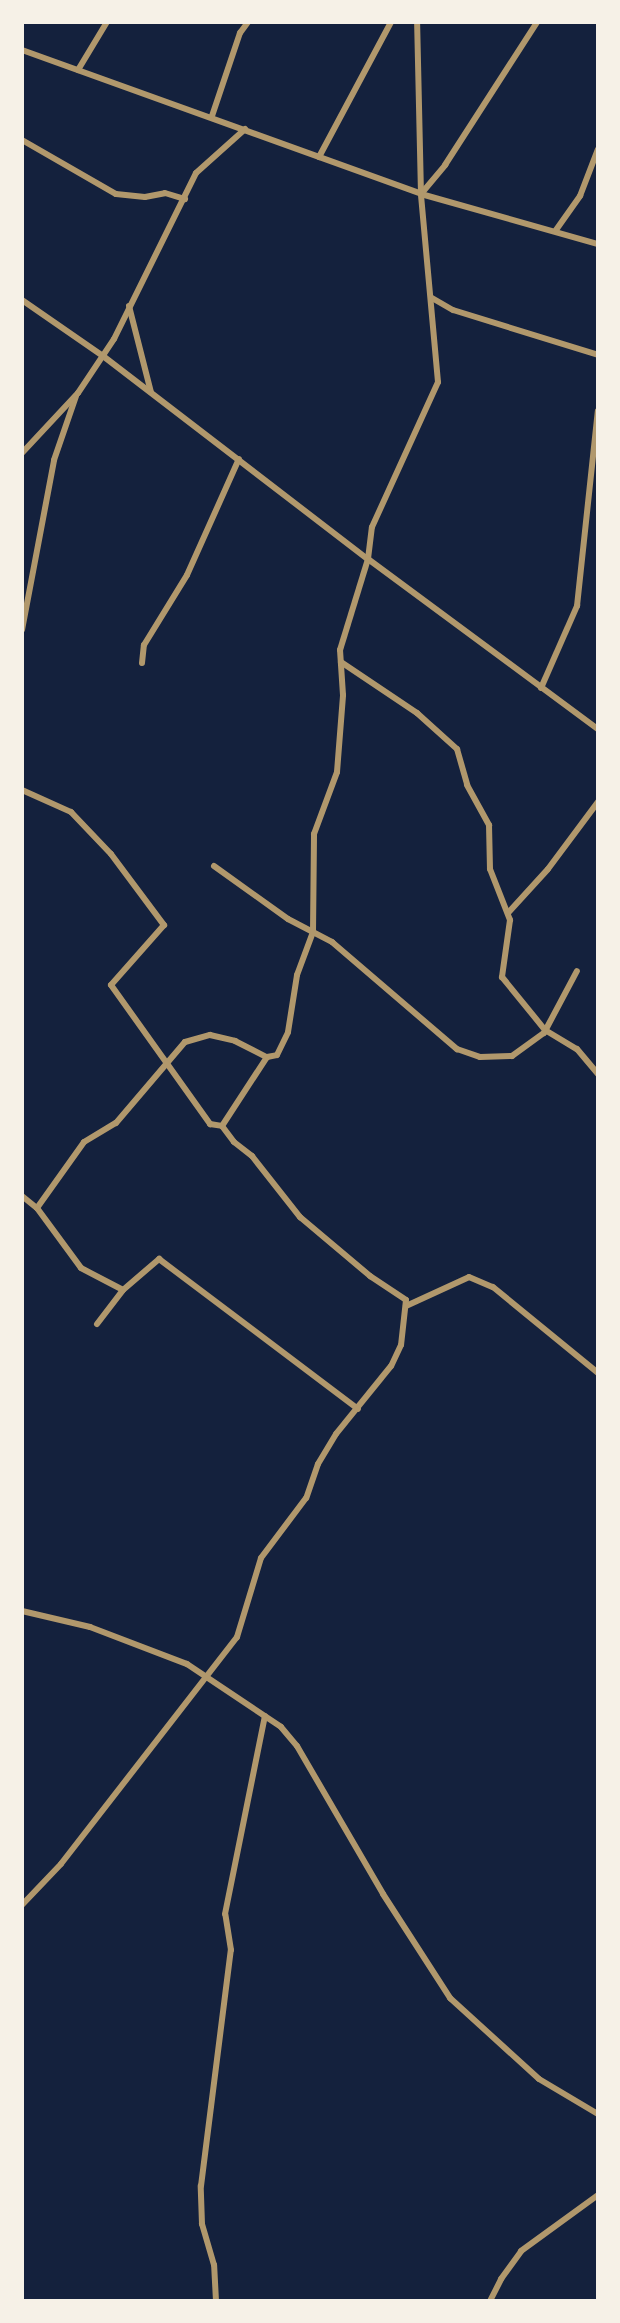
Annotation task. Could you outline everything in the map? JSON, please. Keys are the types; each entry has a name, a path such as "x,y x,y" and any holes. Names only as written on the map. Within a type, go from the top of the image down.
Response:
{"street":[{"path":"78,70 107,22"},
{"path":"212,116 240,33 248,22"},
{"path":"319,157 391,22"},
{"path":"37,1208 84,1142 116,1123 169,1065 185,1042 210,1035 235,1041 267,1057 277,1055 288,1032 297,975 313,932 314,834 337,772 343,695 340,650 368,559 372,527 438,382 421,194 417,22"},
{"path":"421,194 445,165 537,22"},
{"path":"22,50 212,116 421,194 598,244"},
{"path":"22,453 78,393 103,356 196,173 245,129"},
{"path":"22,140 116,194 145,197 165,193 185,199"},
{"path":"556,230 580,196 598,149"},
{"path":"432,298 453,310 598,355"},
{"path":"22,300 103,356 368,559 598,729"},
{"path":"128,305 151,392"},
{"path":"22,630 54,460 78,393"},
{"path":"541,688 577,606 598,411"},
{"path":"142,663 144,645 187,575 239,459"},
{"path":"340,662 417,713 457,749 467,785 489,825 488,862 508,913 502,977 545,1030 577,1049 598,1074"},
{"path":"22,790 71,812 111,854 164,925 111,985 210,1124 222,1126 234,1142 257,1161 300,1217 370,1276 406,1300 401,1345 385,1378 325,1452 306,1498 261,1558 252,1578 243,1625 208,1680 51,1877 22,1905"},
{"path":"508,913 548,869 598,802"},
{"path":"214,866 288,919 345,951 457,1049 480,1057 512,1056 545,1030 577,971"},
{"path":"222,1126 267,1057"},
{"path":"22,1196 37,1208 81,1268 123,1290"},
{"path":"97,1324 123,1290 159,1259 358,1409"},
{"path":"406,1306 469,1277 493,1287 598,1373"},
{"path":"22,1611 90,1627 187,1664 281,1727 297,1746 330,1807 450,1998 539,2079 598,2114"},
{"path":"216,2301 214,2265 202,2224 201,2186 231,1950 225,1914 265,1716"},
{"path":"490,2301 521,2251 598,2195"}]}
